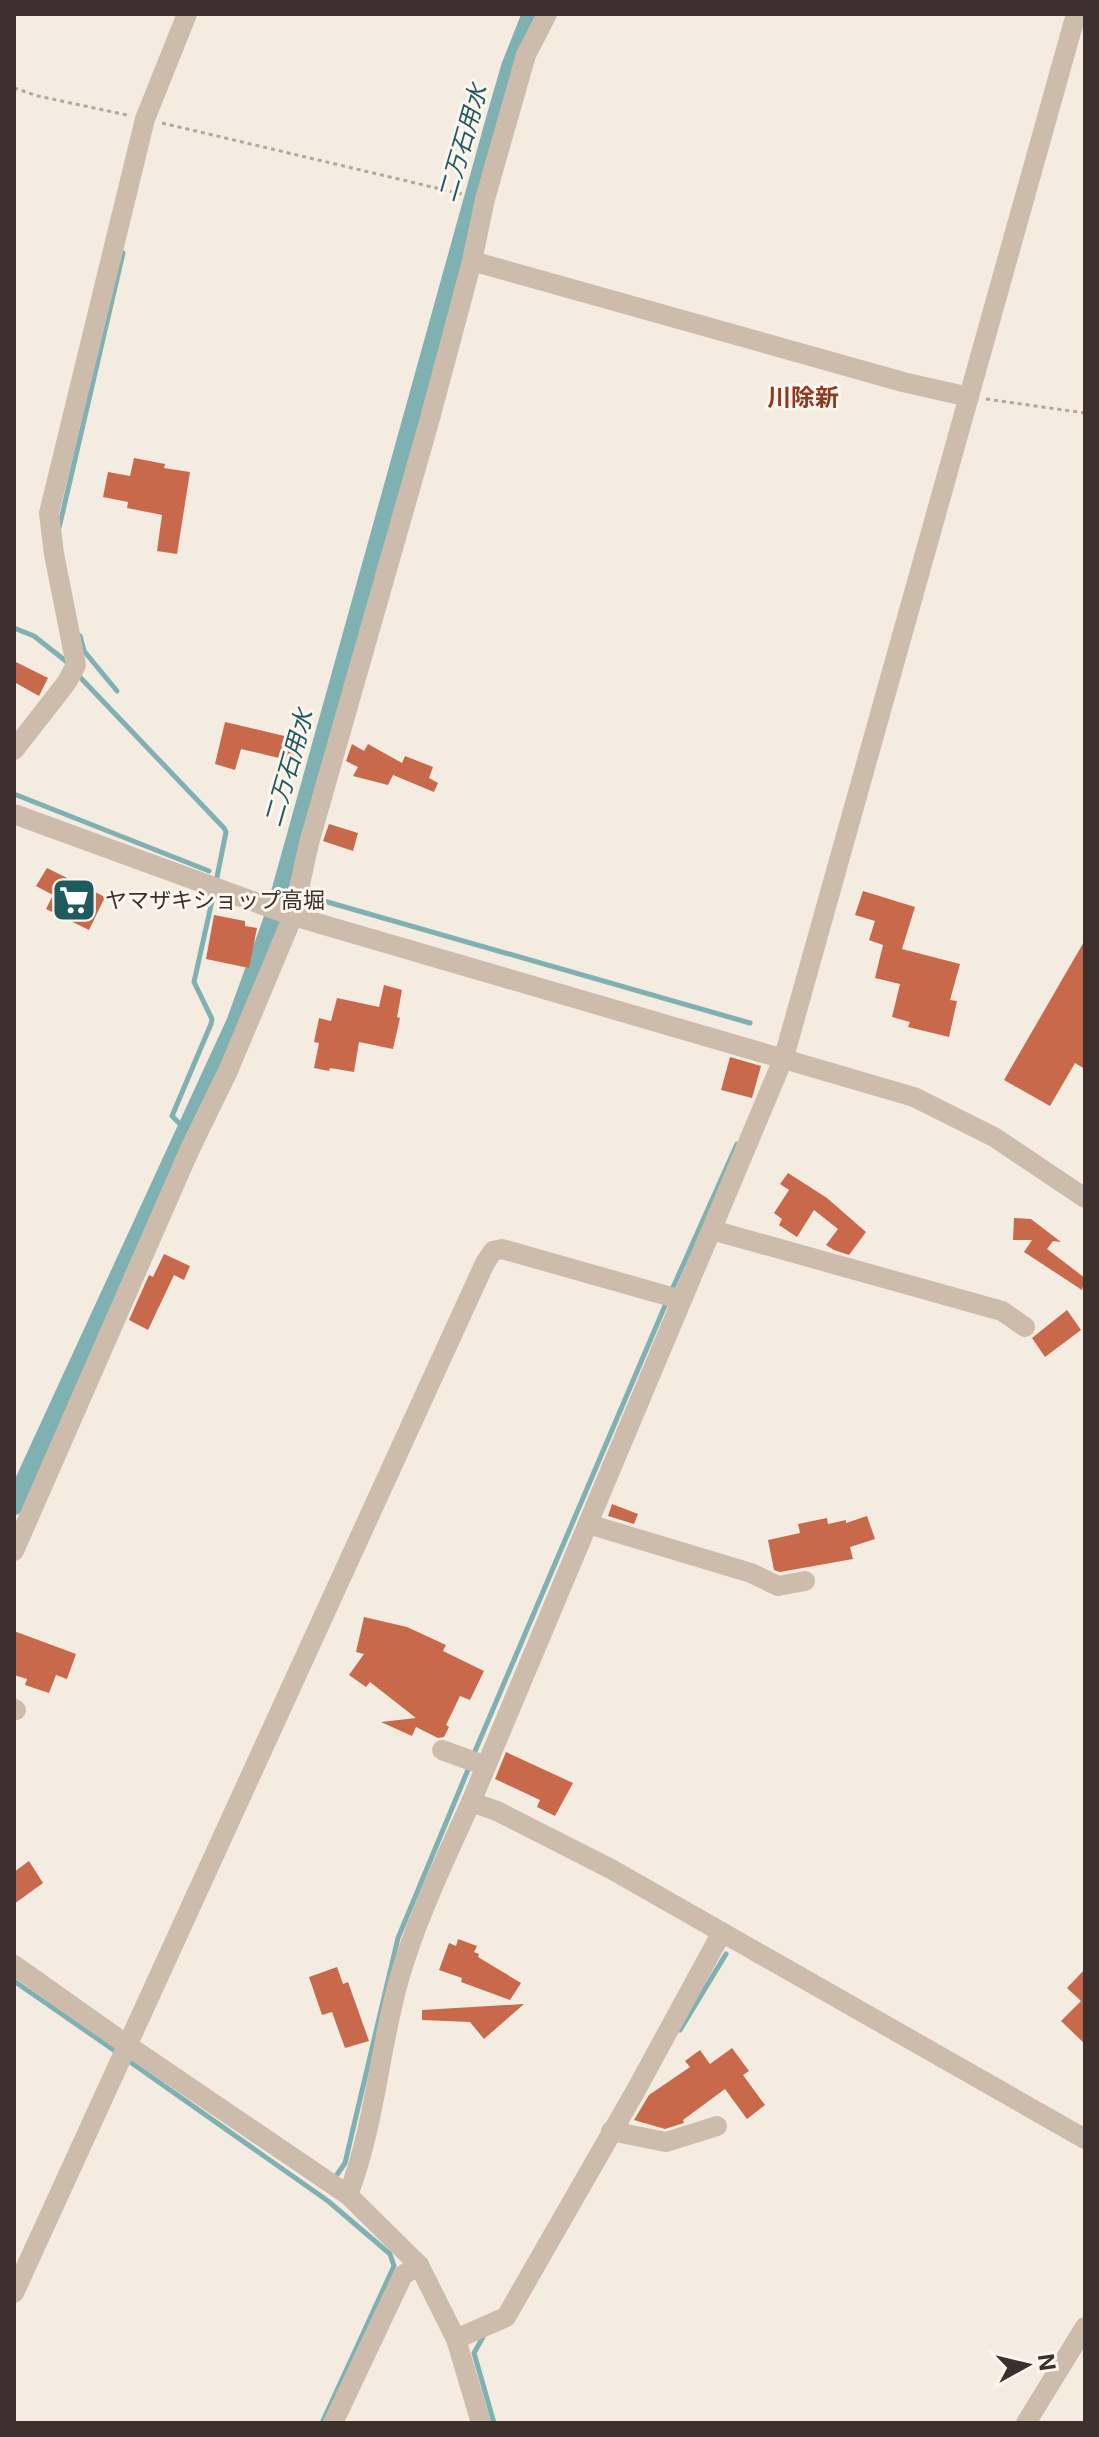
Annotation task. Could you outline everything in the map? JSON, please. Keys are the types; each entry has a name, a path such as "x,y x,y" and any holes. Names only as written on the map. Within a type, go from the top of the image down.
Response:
{"street":[{"path":"14,750 67,682 76,665 49,513 145,119 187,14"},
{"path":"14,1551 190,1149 228,1071 293,916 309,843 385,572 401,526 472,261 485,199 526,55 547,14"},
{"path":"348,2195 363,2156 398,1982 417,1921 471,1802 784,1057 1076,14"},
{"path":"472,261 903,382 969,397"},
{"path":"14,814 293,916 914,1097 994,1137 1085,1198"},
{"path":"712,1230 1002,1311 1025,1327"},
{"path":"14,2293 493,1251 502,1249 682,1300"},
{"path":"588,1524 751,1573 778,1586 805,1581"},
{"path":"442,1750 486,1766"},
{"path":"471,1802 497,1811 611,1869 1085,2139"},
{"path":"456,2339 506,2317 722,1932"},
{"path":"14,1965 348,2195 419,2265 456,2339 481,2423"},
{"path":"611,2131 666,2142 717,2126"},
{"path":"333,2423 403,2275 419,2265"},
{"path":"1026,2423 1085,2327"}],"path":[{"path":"14,88 485,199"},
{"path":"969,397 1085,413"}],"building":[{"path":"134,458 165,464 164,468 190,472 177,554 157,551 162,515 127,508 128,502 103,497 108,472 130,476"},
{"path":"14,661 48,678 39,696 14,682"},
{"path":"225,722 301,740 296,762 241,749 235,770 215,764"},
{"path":"352,744 364,751 368,744 402,763 405,756 433,767 429,778 438,783 434,792 393,775 388,785 353,776 358,767 346,761"},
{"path":"329,824 358,833 353,851 323,841"},
{"path":"47,868 105,897 89,930 46,909 53,895 36,886"},
{"path":"863,891 915,907 902,949 960,964 950,1000 957,1001 949,1037 908,1027 910,1022 892,1017 900,984 875,978 883,945 869,940 875,921 855,915"},
{"path":"214,915 245,921 245,926 257,928 249,968 206,959"},
{"path":"1085,940 1085,1069 1075,1063 1050,1106 1004,1080"},
{"path":"384,985 402,990 393,1049 359,1042 354,1072 314,1068 319,1043 314,1042 319,1018 331,1021 337,998 379,1007"},
{"path":"730,1057 761,1066 752,1098 721,1090"},
{"path":"788,1173 827,1198 866,1232 849,1255 826,1245 838,1229 814,1210 797,1237 779,1225 782,1219 774,1213 789,1190 780,1184"},
{"path":"1014,1218 1031,1219 1061,1242 1053,1241 1047,1249 1085,1278 1082,1290 1024,1252 1032,1240 1013,1240"},
{"path":"164,1254 190,1266 184,1280 174,1275 148,1330 129,1320 149,1275 153,1277"},
{"path":"1067,1310 1081,1330 1045,1357 1032,1338"},
{"path":"612,1504 638,1514 634,1524 608,1516"},
{"path":"867,1516 875,1539 850,1547 853,1559 780,1572 774,1570 768,1540 800,1533 798,1524 827,1518 828,1524 846,1520 846,1523"},
{"path":"364,1617 407,1627 446,1645 443,1651 484,1671 470,1700 460,1696 446,1725 449,1727 444,1737 438,1738 416,1727 412,1736 381,1722 416,1718 370,1682 366,1687 349,1675 364,1654 356,1652"},
{"path":"14,1631 76,1654 67,1679 56,1675 49,1693 25,1685 27,1679 14,1675"},
{"path":"506,1752 573,1783 555,1816 537,1807 540,1800 495,1779"},
{"path":"29,1861 43,1883 14,1904 14,1872"},
{"path":"458,1939 477,1946 474,1952 479,1954 478,1957 521,1983 510,2000 461,1982 462,1978 439,1970 449,1943 456,1946"},
{"path":"337,1967 343,1984 348,1982 369,2041 345,2048 332,2012 322,2015 309,1977"},
{"path":"1085,1969 1085,2044 1061,2021 1081,2001 1067,1988"},
{"path":"524,2004 484,2039 470,2022 422,2020 422,2010"},
{"path":"732,2048 749,2071 743,2075 765,2105 747,2119 725,2089 683,2120 684,2123 665,2129 634,2120 649,2095 690,2067 685,2061 700,2050 710,2064"}],"waterway":[{"name":"二万石用水","path":"14,1505 236,1023 274,918 498,112 511,67 532,14"},
{"path":"59,528 123,253"},
{"path":"14,628 34,636 67,662"},
{"path":"80,636 84,651 117,691"},
{"path":"76,673 224,828 226,832 216,882"},
{"path":"14,794 209,871"},
{"path":"186,1130 172,1116 212,1019 194,982 214,892"},
{"path":"303,895 750,1023"},
{"path":"671,1292 737,1144"},
{"path":"473,1756 667,1301"},
{"path":"334,2179 345,2163 398,1938 470,1765"},
{"path":"680,2030 726,1954"},
{"path":"14,1981 118,2053"},
{"path":"126,2059 328,2201 390,2254 394,2266 322,2423"},
{"path":"483,2337 474,2353 494,2423"}],"place":[{"name":"ヤマザキショップ高堀","path":"74,900"}],"district":[{"name":"川除新","path":"803,398"}]}
